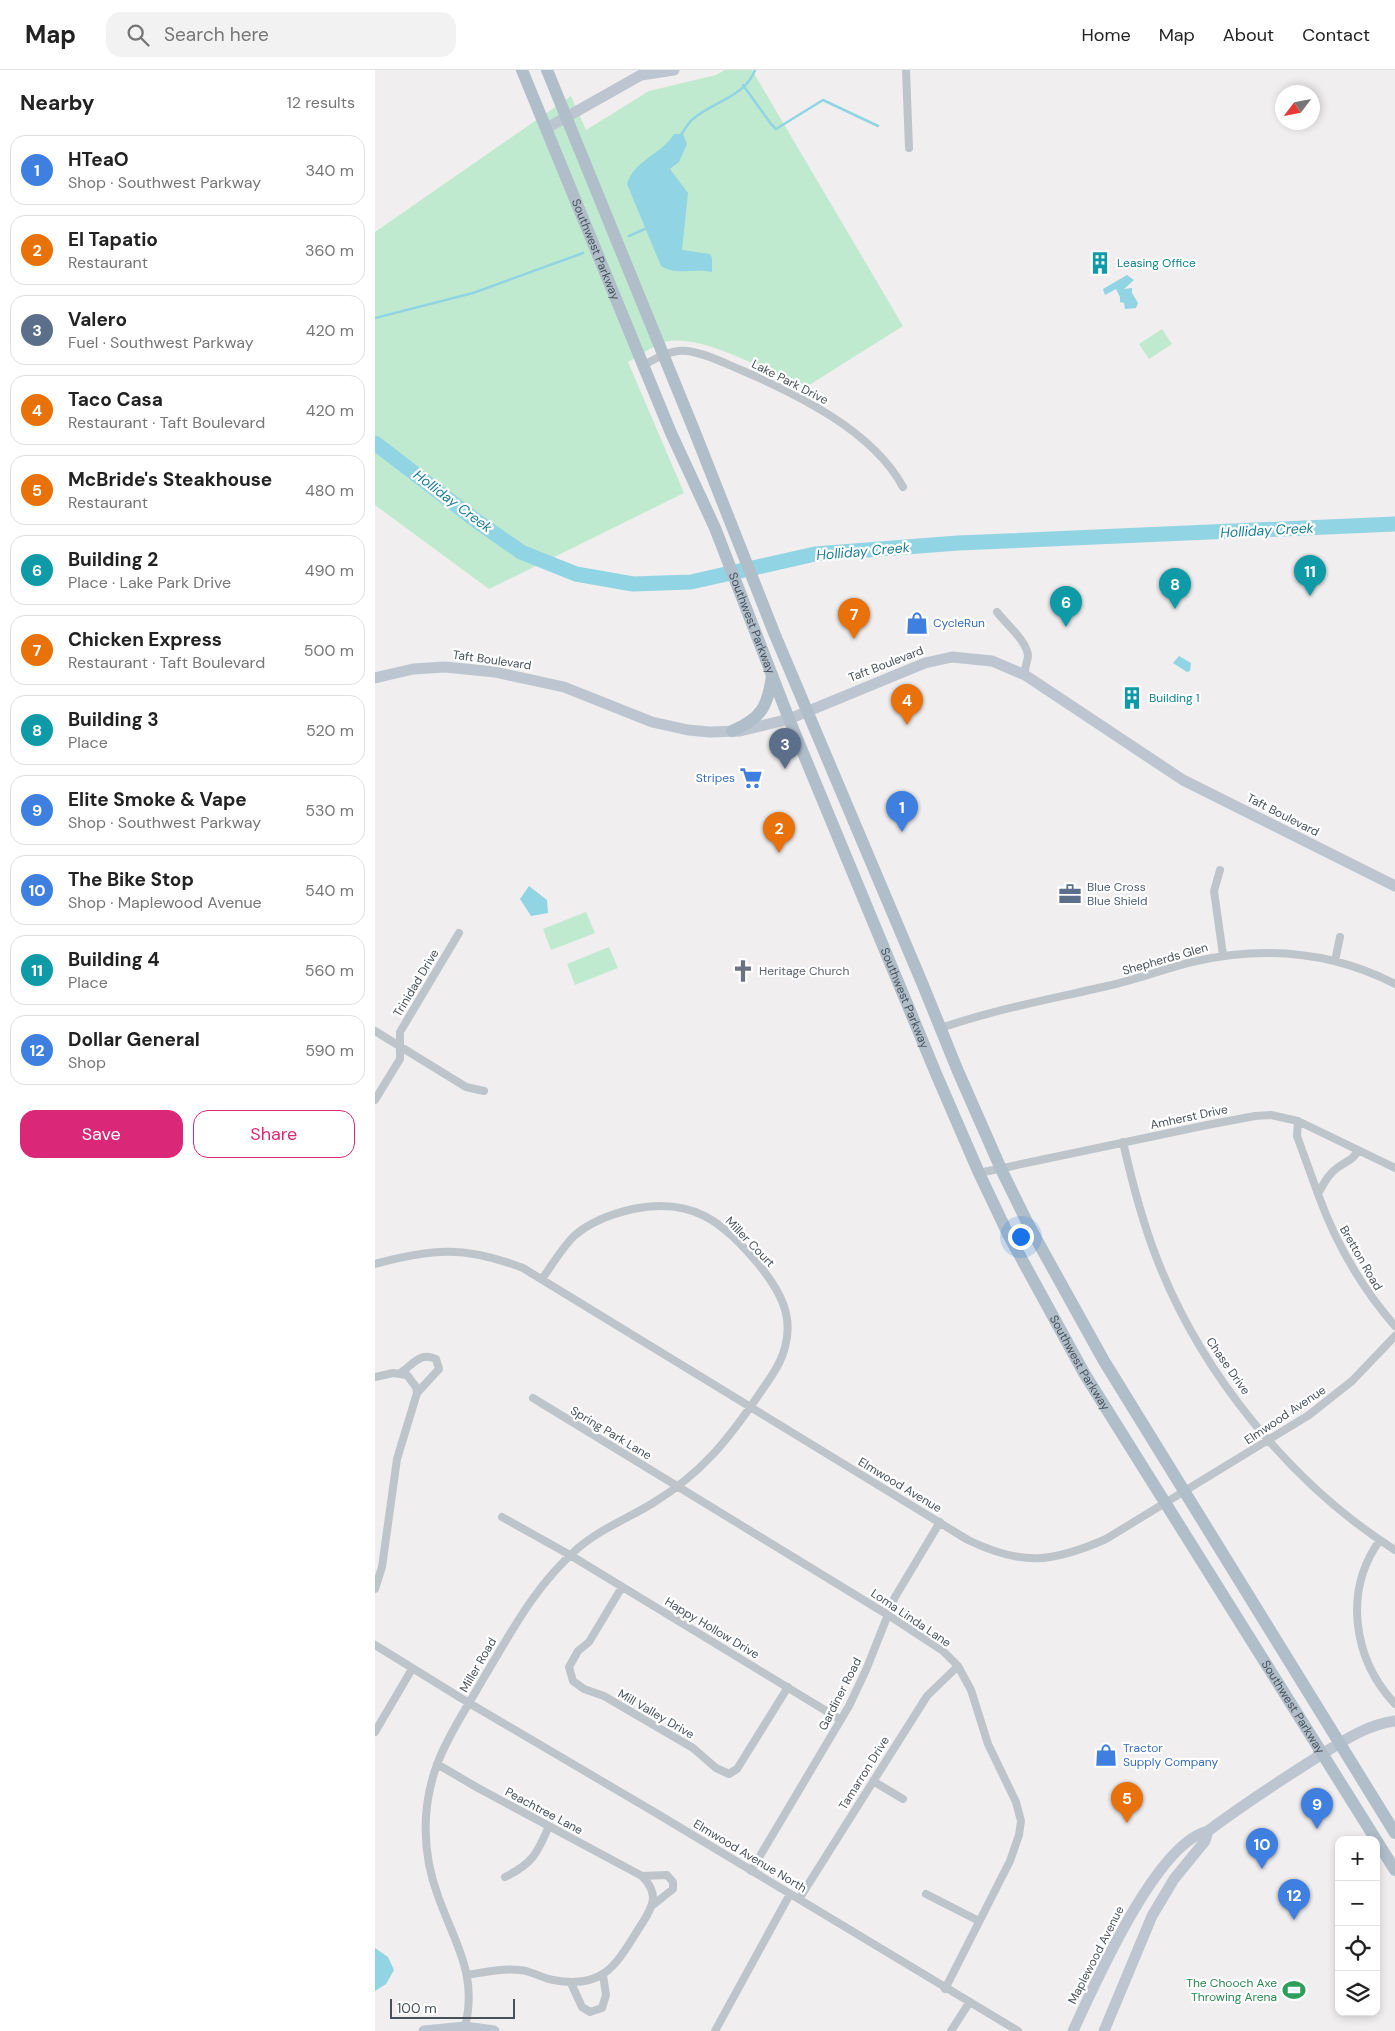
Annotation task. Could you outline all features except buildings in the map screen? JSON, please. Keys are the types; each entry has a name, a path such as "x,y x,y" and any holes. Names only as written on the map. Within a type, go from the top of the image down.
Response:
{"main road":[{"name":"Southwest Parkway","path":"522,70 644,365 715,528 761,641 789,719 979,1173 1028,1271 1085,1373 1395,1870"},
{"name":"Southwest Parkway","path":"547,70 664,354 775,635 869,854 957,1069 1001,1169 1047,1260 1104,1361 1395,1834"},
{"path":"732,731 748,724 761,713 769,698 772,673"},
{"path":"850,865 869,854"},
{"path":"1028,1271 1047,1260"}],"street":[{"path":"547,128 641,75 674,70"},
{"path":"906,70 909,148"},
{"name":"Lake Park Drive","path":"644,365 664,354 685,350 701,354 780,387 814,404 855,434 894,473 903,487"},
{"path":"997,612 1026,648 1028,657 1024,668 1025,675"},
{"name":"Taft Boulevard","path":"375,678 413,669 445,667 495,672 563,687 652,722 688,730 732,731 761,727 789,719 925,663 952,657 993,661 1025,675 1183,780 1395,886"},
{"path":"1220,870 1215,891 1223,955"},
{"name":"Trinidad Drive","path":"375,1100 400,1059 400,1032 459,933"},
{"path":"1335,960 1340,936"},
{"name":"Shepherds Glen","path":"941,1028 1011,1007 1130,981 1223,955 1273,952 1313,956 1335,960 1395,984"},
{"path":"375,1031 466,1088 484,1091"},
{"name":"Amherst Drive","path":"979,1173 1123,1142 1255,1116 1271,1115 1298,1121 1395,1168"},
{"name":"Bretton Road","path":"1298,1121 1297,1136 1337,1243 1370,1298 1395,1326"},
{"name":"Chase Drive","path":"1123,1142 1133,1187 1157,1259 1176,1302 1199,1344 1236,1398 1269,1441 1318,1491 1356,1524 1395,1550"},
{"path":"1318,1194 1329,1175 1354,1158 1358,1150"},
{"name":"Miller Court","path":"541,1278 572,1238 589,1225 613,1214 665,1205 677,1206 702,1214 726,1230 752,1256 775,1287 786,1311 789,1325 781,1360 750,1408"},
{"name":"Elmwood Avenue","path":"375,1264 421,1253 450,1250 503,1260 541,1278 750,1408 940,1522 991,1551 1017,1558 1048,1558 1070,1553 1106,1539 1269,1441 1334,1396 1352,1381 1395,1336"},
{"path":"375,1377 400,1373 413,1365 421,1356 427,1354 436,1359 439,1369 417,1393 397,1459 382,1567 375,1589"},
{"path":"400,1373 412,1379 417,1393"},
{"name":"Spring Park Lane","path":"533,1398 677,1486"},
{"name":"Miller Road","path":"465,2027 470,2008 467,1975 458,1941 438,1896 427,1855 426,1811 437,1764 469,1703 526,1605 570,1556 591,1538 652,1504 719,1451 750,1408"},
{"name":"Loma Linda Lane","path":"677,1486 888,1615 943,1651 958,1666 971,1690 988,1744 1016,1802 1021,1821 1019,1836 1010,1860 945,1989"},
{"name":"Happy Hollow Drive","path":"502,1517 622,1587 841,1720"},
{"name":"Gardiner Road","path":"751,1871 841,1720 866,1670 906,1576 940,1522"},
{"path":"1380,1540 1371,1552 1359,1582 1357,1619 1360,1644 1367,1663 1378,1683 1395,1704"},
{"name":"Mill Valley Drive","path":"622,1587 589,1642 578,1651 569,1667 573,1681 584,1689 604,1696 693,1748 715,1768 729,1774 737,1769 788,1687"},
{"name":"Elmwood Avenue North","path":"375,1645 412,1669 799,1899 945,1989 1018,2031"},
{"name":"Tamarron Drive","path":"799,1899 927,1696 958,1666"},
{"path":"375,1732 412,1669"},
{"name":"Maplewood Avenue","path":"1073,2031 1121,1931 1142,1898 1172,1858 1197,1834 1208,1831 1261,1792 1360,1731 1395,1721"},
{"name":"Peachtree Lane","path":"437,1764 642,1876"},
{"path":"873,1781 903,1798"},
{"path":"505,1876 525,1867 530,1862 549,1826"},
{"name":"Maplewood Avenue","path":"1104,2031 1152,1916 1174,1879 1205,1841 1208,1831"},
{"path":"467,1975 520,1970 571,1983 581,1983 603,1975 621,1954 653,1905 673,1889 673,1882 667,1875 642,1876"},
{"path":"642,1876 652,1891 653,1905"},
{"path":"715,2031 790,1894"},
{"path":"926,1894 979,1921"},
{"path":"571,1983 582,2007 591,2012 602,2008 606,1995 603,1975"},
{"path":"951,2031 969,2003"},
{"path":"424,2031 465,2027 494,2031"}],"green space":[{"path":"725,70 752,70 903,326 803,389 737,357 701,344 684,341 664,342 628,362 684,493 489,589 375,505 375,232 571,96 586,130 649,91 716,75"},
{"path":"1162,329 1172,344 1149,359 1139,344"},
{"path":"586,912 595,933 551,950 543,929"},
{"path":"609,947 618,968 575,985 567,964"}],"water":[{"path":"674,134 683,134 687,144 679,162 670,169 688,193 682,250 710,254 712,258 712,272 673,271 661,266 627,184 636,169 663,147"},
{"path":"1127,275 1134,280 1124,289 1132,288 1132,293 1138,303 1136,308 1125,309 1124,303 1120,302 1116,289 1105,295 1103,289"},
{"path":"1179,656 1191,663 1190,671 1187,672 1173,663"},
{"path":"529,886 547,900 548,913 531,916 520,899"},
{"path":"375,1948 388,1957 394,1970 386,1984 375,1991"}],"waterway":[{"path":"681,135 693,119 744,87 755,70"},
{"path":"743,85 776,129 823,100 878,126"},
{"path":"629,236 647,228"},
{"path":"375,318 473,293 583,253"},
{"name":"Holliday Creek","path":"375,443 478,522 521,552 576,574 633,584 691,582 815,554 958,543 1395,524"}],"place":[{"name":"Leasing Office","path":"1100,263"},
{"name":"Building 4","path":"1310,596"},
{"name":"Building 3","path":"1175,609"},
{"name":"CycleRun","path":"917,623"},
{"name":"Building 2","path":"1066,627"},
{"name":"Chicken Express","path":"854,639"},
{"name":"Building 1","path":"1132,698"},
{"name":"Taco Casa","path":"907,725"},
{"name":"Valero","path":"785,769"},
{"name":"Stripes","path":"751,778"},
{"name":"HTeaO","path":"902,832"},
{"name":"El Tapatio","path":"779,853"},
{"name":"Blue Cross Blue Shield","path":"1070,894"},
{"name":"Heritage Church","path":"743,971"},
{"name":"Tractor Supply Company","path":"1106,1755"},
{"name":"McBride's Steakhouse","path":"1127,1823"},
{"name":"Elite Smoke & Vape","path":"1317,1829"},
{"name":"The Bike Stop","path":"1262,1869"},
{"name":"Dollar General","path":"1294,1920"},
{"name":"The Chooch Axe Throwing Arena","path":"1294,1990"}]}
